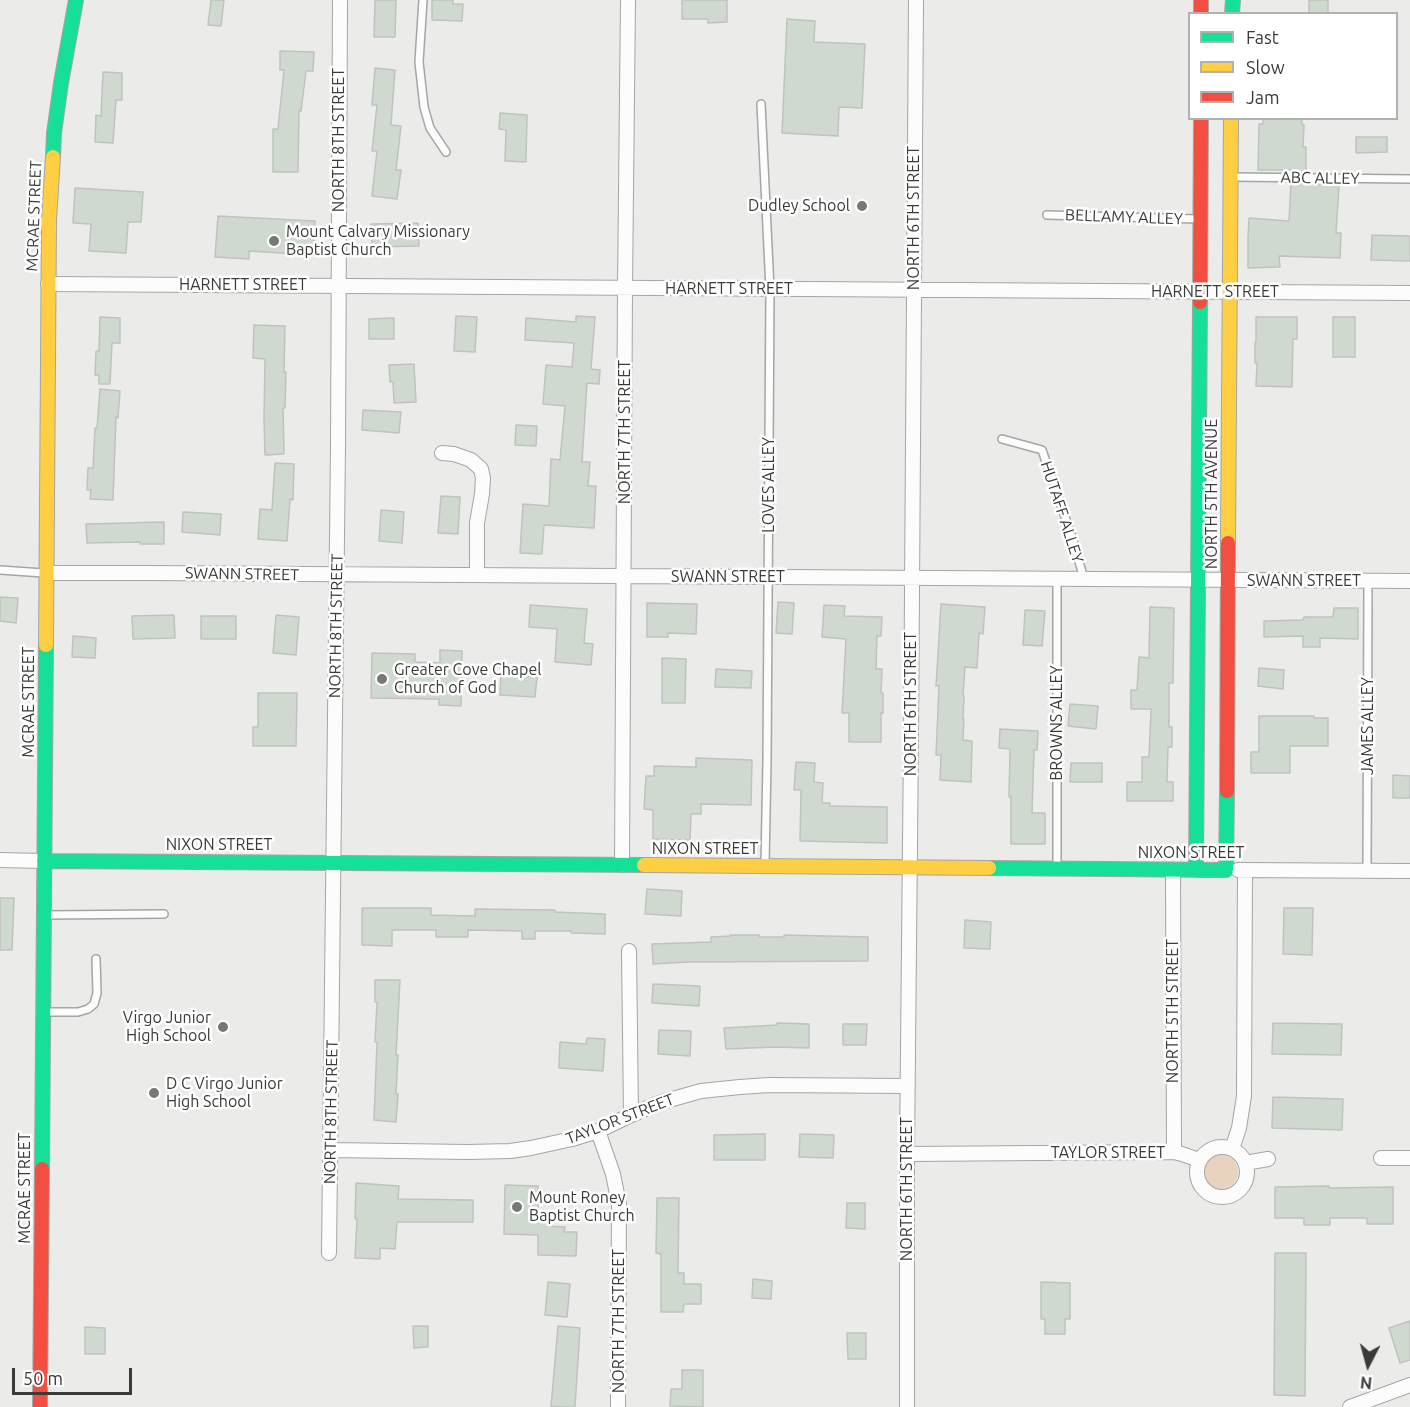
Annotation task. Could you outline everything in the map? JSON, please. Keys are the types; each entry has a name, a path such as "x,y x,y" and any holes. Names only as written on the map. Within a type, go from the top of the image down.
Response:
{"street":[{"name":"MCRAE STREET","path":"40,1407 49,220 54,133 76,0"},
{"name":"NORTH 8TH STREET","path":"329,1253 338,447 340,0"},
{"name":"NORTH 7TH STREET","path":"622,865 628,0"},
{"name":"NORTH 6TH STREET","path":"907,1407 916,0"},
{"name":"NORTH 5TH AVENUE","path":"1196,870 1201,120"},
{"name":"NORTH 5TH AVENUE","path":"1226,870 1231,120"},
{"name":"HARNETT STREET","path":"48,284 1410,292"},
{"path":"442,453 454,454 471,460 481,469 483,478 477,523 477,575"},
{"name":"SWANN STREET","path":"46,573 1410,582"},
{"name":"NIXON STREET","path":"0,860 1410,871"},
{"name":"NORTH 5TH STREET","path":"1173,870 1174,1152"},
{"path":"1232,1149 1240,1119 1244,1087 1245,870"},
{"path":"629,951 631,1114"},
{"name":"TAYLOR STREET","path":"331,1150 510,1151 572,1139 598,1131 631,1114 701,1091 769,1085 908,1086"},
{"name":"NORTH 7TH STREET","path":"598,1131 613,1174 619,1204 618,1407"},
{"path":"1214,1148 1232,1149 1242,1157 1245,1163 1247,1175 1242,1187 1233,1195 1220,1197 1208,1194 1200,1185 1196,1173 1200,1160 1203,1155 1214,1148"},
{"name":"TAYLOR STREET","path":"907,1154 1174,1152 1200,1160"},
{"path":"1381,1158 1410,1158"},
{"path":"1245,1163 1268,1159"},
{"path":"1350,1407 1410,1385"}],"lane":[{"path":"423,0 419,62 424,107 430,128 446,152"},
{"name":"LOVES ALLEY","path":"761,104 770,289 765,866"},
{"name":"ABC ALLEY","path":"1231,177 1410,179"},
{"name":"BELLAMY ALLEY","path":"1047,215 1201,220"},
{"name":"HUTAFF ALLEY","path":"1002,439 1042,450 1084,579"},
{"path":"0,570 46,573"},
{"name":"BROWNS ALLEY","path":"1057,579 1057,868"},
{"name":"JAMES ALLEY","path":"1367,871 1368,581"},
{"path":"44,915 164,914"},
{"path":"43,1012 78,1012 94,1004 97,993 96,959"}],"shaded area":[{"path":"1221,1155 1233,1160 1238,1172 1233,1184 1221,1189 1209,1184 1204,1172 1209,1160"}],"building":[{"path":"211,0 224,0 221,26 208,25"},
{"path":"375,0 396,0 395,37 374,37"},
{"path":"432,0 453,0 453,4 463,4 462,21 432,20"},
{"path":"682,0 727,0 727,22 708,23 708,19 682,19"},
{"path":"1309,0 1328,0 1328,12 1309,12"},
{"path":"787,19 815,21 814,42 865,44 862,108 839,107 838,136 782,133"},
{"path":"280,51 314,52 313,71 306,71 301,111 299,111 298,172 273,172 273,129 278,129 284,70 280,70"},
{"path":"375,68 395,70 391,125 401,126 396,170 401,170 397,199 372,196 377,151 372,151 377,105 372,105"},
{"path":"103,72 122,73 122,100 116,100 113,143 95,142 96,115 101,116"},
{"path":"500,113 527,115 526,162 505,161 506,130 499,129"},
{"path":"1263,120 1302,120 1302,125 1304,125 1303,147 1306,147 1306,172 1258,170 1259,124 1263,124"},
{"path":"1356,137 1387,137 1387,152 1356,153"},
{"path":"1291,183 1339,186 1336,233 1341,233 1340,258 1279,256 1280,267 1248,268 1249,218 1289,221"},
{"path":"75,188 143,192 141,222 128,222 126,253 89,251 91,224 73,223"},
{"path":"218,216 315,221 313,255 249,251 249,259 215,257"},
{"path":"418,223 419,246 372,247 371,224"},
{"path":"1372,235 1410,236 1410,261 1371,260"},
{"path":"456,316 477,317 475,352 454,351"},
{"path":"576,316 595,317 591,369 600,370 599,384 587,383 582,462 590,462 588,486 596,486 594,528 544,525 542,554 520,553 523,504 549,506 551,459 560,460 565,406 543,404 546,365 572,367 574,343 525,340 526,318 576,322"},
{"path":"100,317 120,318 120,343 112,343 110,384 99,384 99,375 95,375 96,351 99,351"},
{"path":"1256,317 1297,317 1297,339 1293,339 1292,387 1256,386"},
{"path":"1333,317 1355,317 1355,357 1333,357"},
{"path":"394,318 394,339 369,339 369,319"},
{"path":"254,325 285,326 284,454 265,455 265,359 253,358"},
{"path":"414,364 416,402 394,403 389,365"},
{"path":"100,389 120,391 118,418 116,417 113,500 90,499 91,490 87,490 88,468 93,468"},
{"path":"363,410 401,412 399,433 362,430"},
{"path":"516,425 537,426 536,446 515,445"},
{"path":"275,463 294,464 293,500 290,499 287,541 258,539 260,509 272,510"},
{"path":"441,496 460,497 458,534 438,533"},
{"path":"381,510 404,512 402,543 379,541"},
{"path":"183,512 221,514 220,535 182,532"},
{"path":"164,522 164,544 87,543 86,524"},
{"path":"0,597 18,598 16,623 0,621"},
{"path":"778,602 794,603 792,634 776,633"},
{"path":"647,603 697,604 696,634 668,633 668,637 647,637"},
{"path":"941,604 985,607 983,634 979,633 977,668 965,667 963,740 972,741 971,782 940,780 941,755 936,755 939,686 936,686"},
{"path":"530,605 587,609 584,643 593,644 591,665 555,662 557,629 529,627"},
{"path":"824,605 845,606 844,616 882,617 881,636 877,636 876,669 882,669 881,742 849,742 849,713 842,713 846,639 822,637"},
{"path":"1150,607 1174,608 1173,683 1169,683 1169,727 1172,727 1172,747 1168,747 1167,782 1173,782 1173,801 1127,801 1127,782 1142,782 1142,757 1149,757 1151,709 1131,709 1131,690 1137,690 1139,657 1149,658"},
{"path":"1334,608 1358,608 1358,639 1320,638 1320,647 1303,647 1303,636 1264,637 1264,621 1333,617"},
{"path":"1025,610 1045,611 1042,646 1023,645"},
{"path":"174,615 175,638 133,639 132,616"},
{"path":"276,615 299,617 296,655 273,653"},
{"path":"201,616 236,616 236,639 201,639"},
{"path":"73,636 96,638 95,658 72,657"},
{"path":"440,650 462,651 461,706 439,705 439,699 371,698 372,653 415,654 415,662 440,663"},
{"path":"662,658 686,659 685,703 662,703"},
{"path":"1259,668 1284,670 1283,689 1258,686"},
{"path":"716,669 752,671 751,688 715,687"},
{"path":"501,675 537,677 535,697 500,695"},
{"path":"258,693 297,693 296,746 253,746 253,727 258,727"},
{"path":"1070,704 1098,706 1096,729 1068,726"},
{"path":"1259,716 1328,718 1328,746 1290,746 1290,773 1251,773 1251,752 1259,752"},
{"path":"1000,729 1038,731 1037,750 1034,750 1032,813 1045,813 1045,844 1011,844 1010,749 999,748"},
{"path":"696,758 752,760 751,805 701,804 701,814 691,814 690,840 653,839 653,810 644,809 646,776 654,776 654,766 696,767"},
{"path":"796,762 815,763 814,782 823,783 822,803 830,803 830,806 887,807 887,843 800,841 801,790 794,790"},
{"path":"1071,763 1102,763 1102,782 1070,782"},
{"path":"1393,775 1410,776 1410,798 1393,798"},
{"path":"647,889 682,891 681,916 645,914"},
{"path":"0,898 14,898 12,950 0,950"},
{"path":"362,908 431,908 431,915 475,916 475,909 555,910 555,912 605,914 605,934 535,931 535,939 522,939 522,931 468,930 468,937 436,937 436,930 392,930 392,946 362,945"},
{"path":"1284,908 1313,908 1312,955 1283,954"},
{"path":"965,920 991,922 990,949 964,948"},
{"path":"730,935 868,937 868,961 653,964 652,944 711,942 711,937"},
{"path":"375,980 400,980 396,1055 398,1055 396,1094 398,1094 396,1122 374,1120 377,1042 375,1042 377,1002 375,1002"},
{"path":"653,984 700,986 699,1006 652,1003"},
{"path":"777,1023 809,1024 809,1048 726,1049 724,1028 777,1025"},
{"path":"1273,1023 1342,1024 1341,1055 1272,1054"},
{"path":"843,1024 867,1024 866,1045 843,1045"},
{"path":"659,1030 691,1031 690,1056 658,1054"},
{"path":"587,1038 605,1039 603,1071 559,1068 560,1042 586,1044"},
{"path":"1273,1097 1343,1099 1342,1130 1272,1128"},
{"path":"765,1134 765,1160 714,1160 714,1135"},
{"path":"800,1134 834,1135 833,1158 799,1157"},
{"path":"356,1183 399,1186 398,1199 473,1200 473,1222 397,1222 395,1249 380,1248 380,1259 355,1258"},
{"path":"505,1185 538,1186 538,1217 548,1217 547,1226 565,1227 564,1232 577,1232 576,1256 538,1255 538,1235 504,1234"},
{"path":"1329,1186 1329,1188 1393,1187 1393,1224 1367,1224 1367,1218 1330,1218 1330,1225 1304,1225 1304,1218 1275,1218 1275,1187"},
{"path":"657,1198 679,1198 678,1273 684,1273 684,1284 701,1284 701,1304 684,1304 683,1312 661,1312 661,1254 656,1253"},
{"path":"847,1203 865,1203 865,1229 846,1228"},
{"path":"1275,1253 1306,1253 1305,1396 1274,1395"},
{"path":"753,1279 772,1281 771,1299 752,1298"},
{"path":"548,1282 570,1284 567,1317 545,1315"},
{"path":"1041,1282 1070,1283 1070,1319 1065,1319 1065,1334 1045,1334 1045,1319 1041,1319"},
{"path":"1410,1321 1410,1360 1400,1363 1389,1328"},
{"path":"413,1326 428,1326 428,1347 414,1348"},
{"path":"558,1326 580,1328 575,1407 551,1407"},
{"path":"85,1327 105,1328 105,1354 85,1354"},
{"path":"847,1333 866,1333 866,1359 848,1359"},
{"path":"682,1370 703,1370 703,1407 670,1406 671,1389 682,1389"}],"traffic: fast":[{"path":"53,157 61,83 76,0"},
{"path":"1232,12 1233,0"},
{"path":"1196,870 1200,302"},
{"path":"42,1169 46,645"},
{"path":"989,868 1226,870 1227,791"},
{"path":"44,861 644,865"}],"traffic: slow":[{"path":"1228,543 1231,120"},
{"path":"46,645 49,220 53,157"},
{"path":"644,865 989,868"}],"traffic: jam":[{"path":"1201,0 1201,12"},
{"path":"1200,302 1201,120"},
{"path":"1227,791 1228,543"},
{"path":"40,1407 42,1169"}],"place":[{"name":"Dudley School","path":"862,206"},
{"name":"Mount Calvary Missionary Baptist Church","path":"274,241"},
{"name":"Greater Cove Chapel Church of God","path":"382,679"},
{"name":"Virgo Junior High School","path":"223,1027"},
{"name":"D C Virgo Junior High School","path":"154,1093"},
{"name":"Mount Roney Baptist Church","path":"517,1207"}]}
